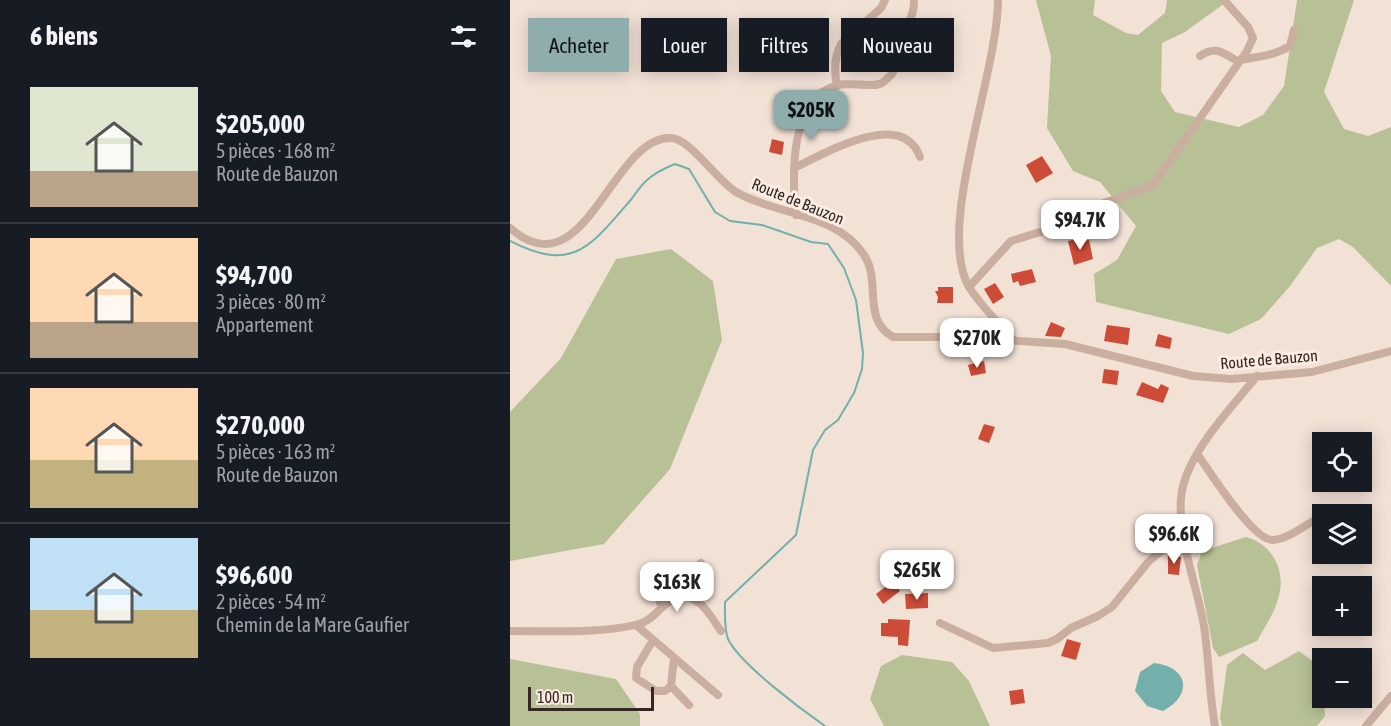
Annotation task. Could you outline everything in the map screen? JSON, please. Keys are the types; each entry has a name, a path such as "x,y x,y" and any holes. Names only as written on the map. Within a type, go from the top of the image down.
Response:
{"street":[{"path":"837,86 834,73 837,51 881,8 885,0"},
{"path":"796,215 794,168 798,136 808,108 819,95 837,86 858,83 881,84 892,74 900,41 915,11 915,0"},
{"path":"998,0 994,46 959,205 958,234 962,265 969,287 1013,340"},
{"path":"969,287 1011,241 1069,223 1096,206 1153,185 1237,61 1247,51 1253,38 1248,27 1224,0"},
{"path":"1200,56 1207,51 1220,50 1237,61 1278,54 1290,46 1294,30"},
{"path":"794,168 833,148 891,134 909,139 916,147 920,157"},
{"name":"Route de Bauzon","path":"510,228 523,236 546,243 568,236 585,221 639,151 660,139 669,137 687,144 715,176 735,191 759,204 840,232 864,255 870,267 876,320 885,332 901,339 936,336 1065,344 1192,376 1231,379 1312,372 1391,351"},
{"path":"1215,726 1204,627 1180,506 1182,487 1188,469 1257,376"},
{"path":"1198,455 1249,525 1266,538 1278,539 1312,522"},
{"path":"940,623 993,648 1048,643 1112,607 1149,561 1184,533"},
{"path":"637,624 701,563"},
{"path":"510,632 583,630 637,624 654,616 675,597 685,596 703,606 721,631"},
{"path":"637,624 718,695"},
{"path":"653,640 637,667 636,678 656,691 665,691 671,686 674,657"},
{"path":"671,686 689,705"},
{"path":"1366,726 1391,696"}],"green space":[{"path":"1036,0 1095,0 1093,15 1126,33 1138,35 1165,13 1167,0 1229,0 1185,32 1162,43 1161,91 1175,112 1239,127 1263,115 1284,86 1297,0 1354,0 1324,92 1344,129 1368,136 1391,127 1391,286 1353,247 1339,239 1317,248 1290,286 1261,319 1229,334 1096,302 1094,274 1117,260 1136,226 1100,182 1073,171 1047,128 1051,56"},
{"path":"671,249 713,281 722,340 670,469 604,544 510,561 510,412 561,358 616,259"},
{"path":"1246,537 1264,546 1276,560 1281,579 1278,599 1257,641 1219,657 1213,648 1197,565 1202,551"},
{"path":"1299,651 1312,661 1312,708 1325,708 1325,716 1317,726 1222,726 1220,718 1227,665 1243,653 1265,670"},
{"path":"902,655 952,662 969,681 990,726 884,726 870,699 881,666"},
{"path":"510,659 616,679 640,714 640,726 510,726"}],"water":[{"path":"1154,663 1174,670 1183,682 1183,690 1179,697 1173,705 1163,711 1147,706 1135,691 1140,672"}],"building":[{"path":"772,139 784,142 782,155 769,152"},
{"path":"1042,156 1053,173 1036,183 1026,165"},
{"path":"1078,239 1079,242 1089,240 1093,259 1074,265 1068,241"},
{"path":"1032,269 1036,282 1020,286 1018,281 1013,283 1011,274"},
{"path":"995,283 1004,297 993,304 984,289"},
{"path":"938,287 953,287 953,303 937,303 938,297 935,291 938,291"},
{"path":"1051,322 1065,328 1061,337 1045,336"},
{"path":"1107,325 1130,328 1128,345 1104,341"},
{"path":"1158,334 1172,338 1170,349 1155,346"},
{"path":"984,361 986,373 971,376 968,365"},
{"path":"1104,369 1119,371 1117,385 1102,383"},
{"path":"1142,382 1158,389 1161,384 1169,388 1163,403 1136,395"},
{"path":"984,424 995,427 989,443 978,439"},
{"path":"1168,556 1181,557 1179,575 1168,574"},
{"path":"893,581 900,591 883,604 876,594"},
{"path":"928,593 928,608 906,609 905,594"},
{"path":"888,619 910,620 908,646 898,645 898,637 881,636 881,623 888,623"},
{"path":"1067,639 1081,643 1076,660 1061,656"},
{"path":"1023,689 1025,703 1011,705 1009,691"}],"waterway":[{"path":"510,241 549,255 565,255 578,250 591,243 603,232 647,180 675,164 689,169 715,212 730,221 762,225 811,242 828,244 844,268 856,300 863,353 862,369 854,393 838,420 825,430 813,450 796,535 725,602 727,635 735,649 772,686 825,726"}]}
